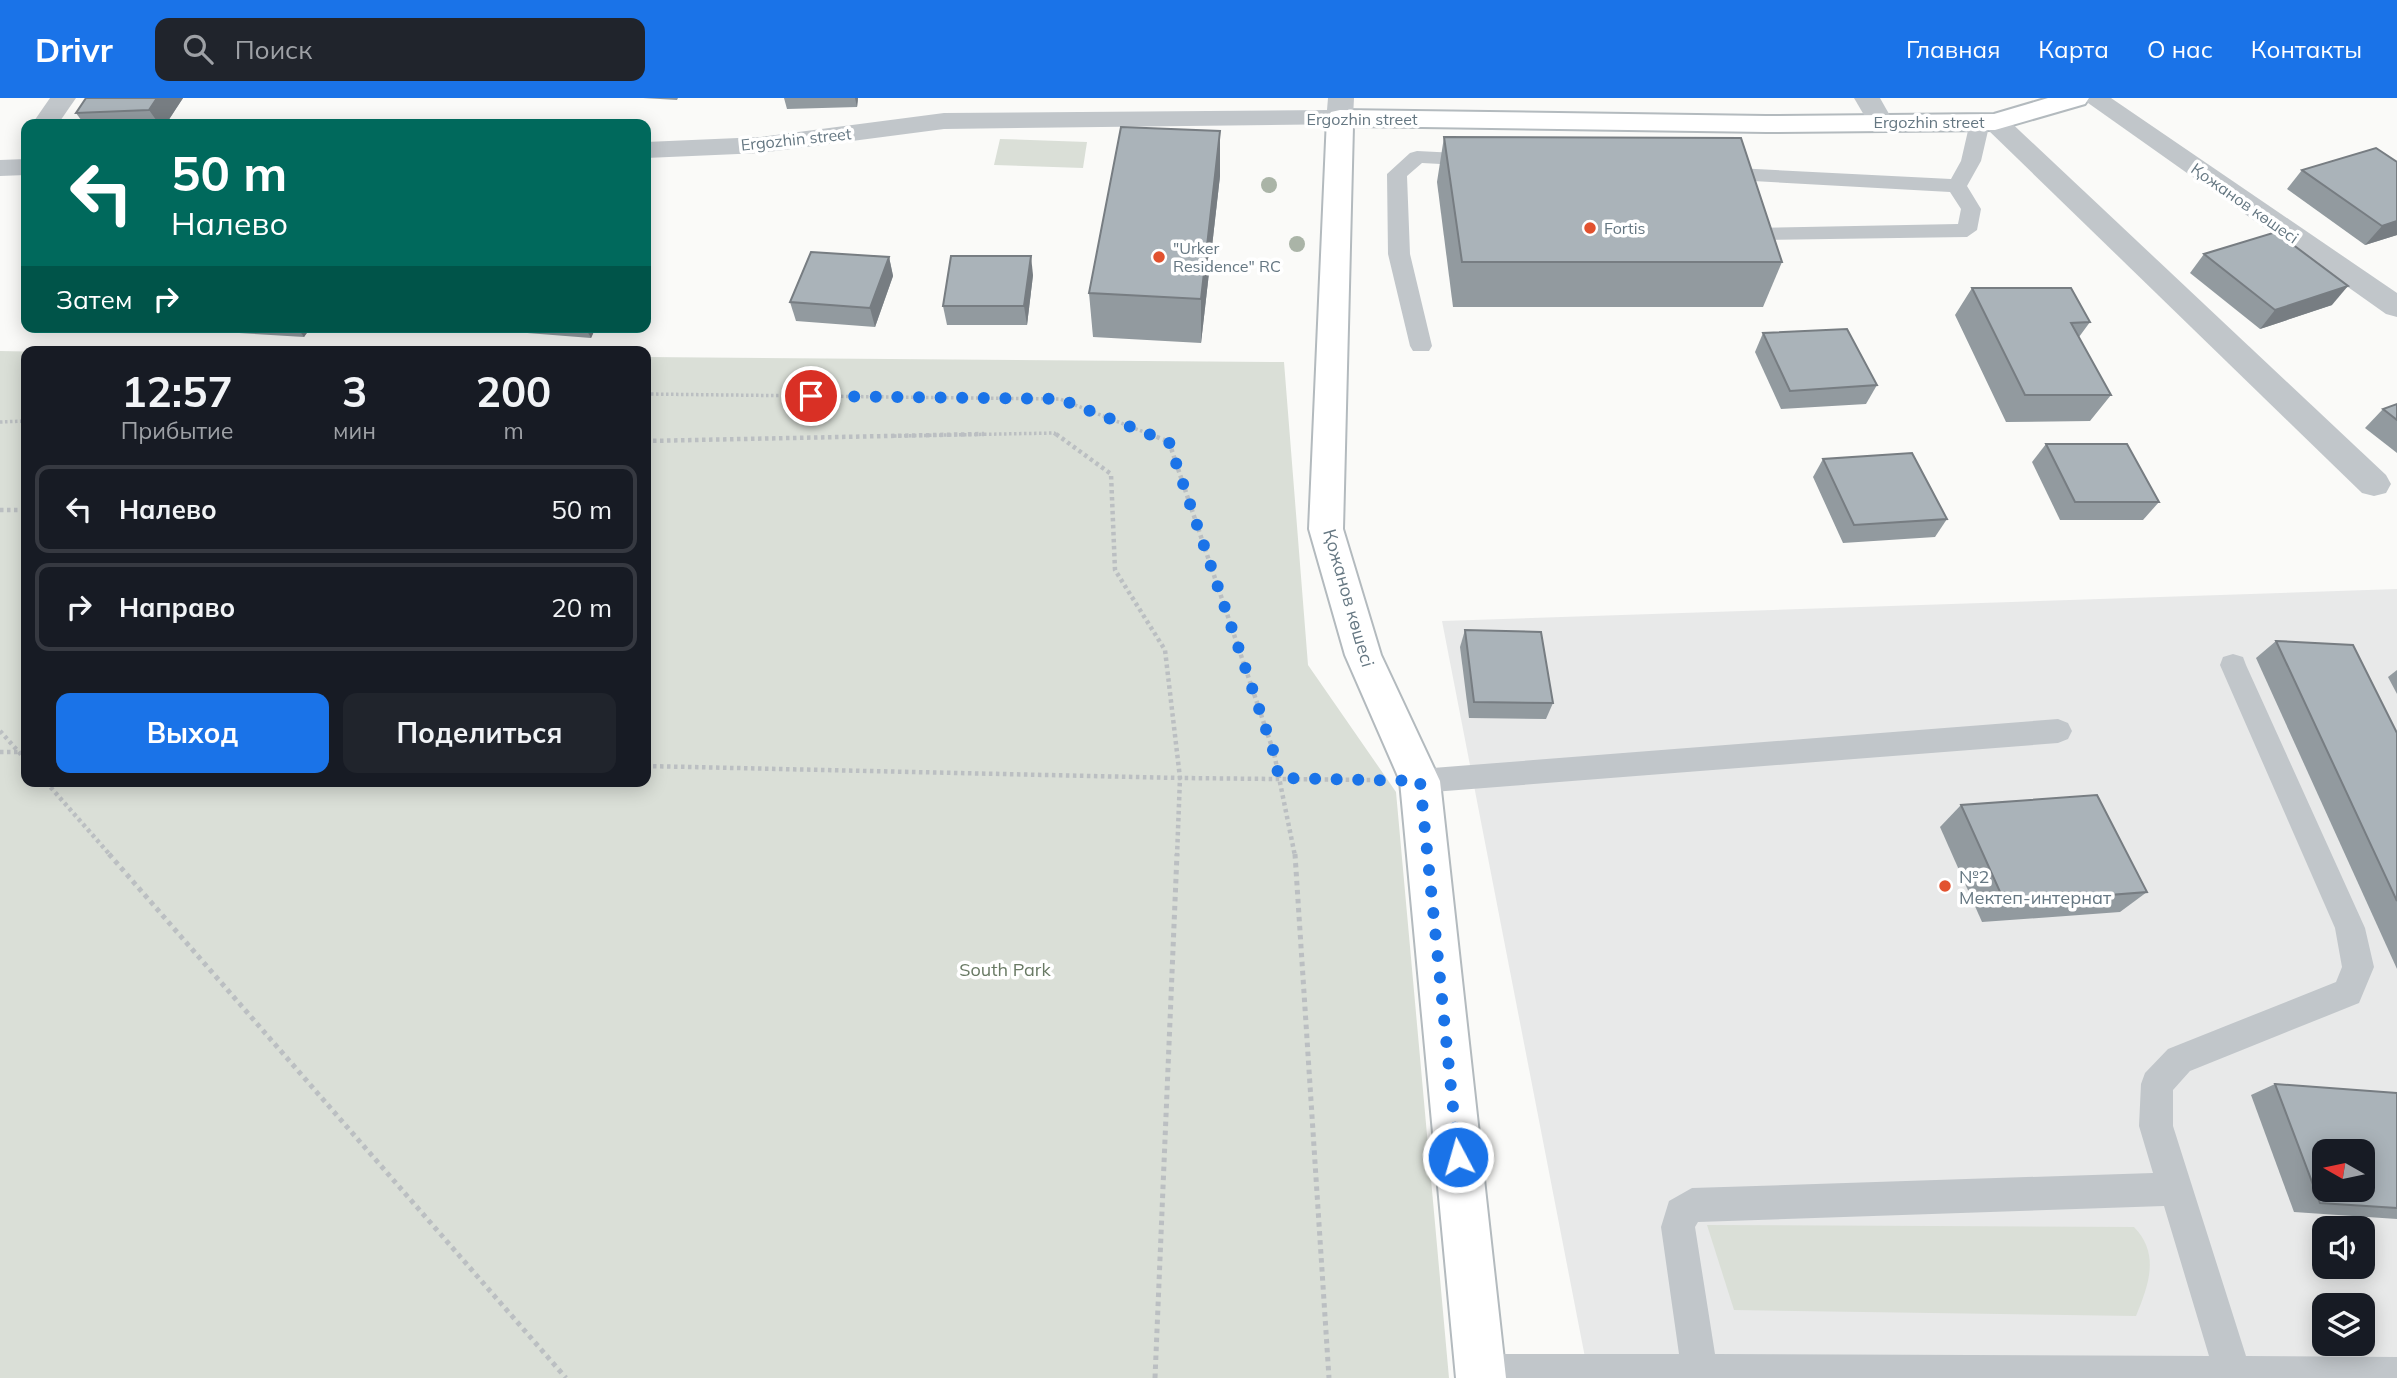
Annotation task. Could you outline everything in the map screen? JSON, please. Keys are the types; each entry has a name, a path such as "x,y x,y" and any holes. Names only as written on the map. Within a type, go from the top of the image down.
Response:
{"street":[{"path":"48,119 63,98"},
{"name":"Ergozhin street","path":"651,150 761,145 944,121 1340,108 1766,124 1873,109 1988,122 2076,98"},
{"name":"Қожанов көшесі","path":"2094,98 2397,307"},
{"name":"Қожанов көшесі","path":"1340,108 1326,529 1363,655 1420,781 1481,1375"},
{"path":"1988,122 2374,484"}],"lane":[{"path":"1957,186 1988,122"},
{"path":"1421,346 1399,254 1397,174 1417,157 1500,161"},
{"path":"1694,172 1957,186"},
{"path":"1755,233 1967,230 1971,209 1957,186"},
{"path":"2233,665 2350,928 2358,967 2348,992 2179,1060 2157,1084 2156,1126 2234,1377"},
{"path":"1420,781 2058,731"},
{"path":"1700,1373 1678,1227 1681,1213 1692,1205 2174,1189"},
{"path":"1481,1375 2397,1375"}],"path":[{"path":"651,394 1060,399 1169,442 1274,753 1294,842 1329,1378"},
{"path":"0,422 21,421"},
{"path":"651,441 1054,433 1111,474 1115,570 1164,650 1180,778 1154,1378"},
{"path":"0,510 21,510"},
{"path":"0,730 21,754"},
{"path":"0,751 19,752"},
{"path":"651,766 1420,781"},
{"path":"50,787 566,1378"}],"shaded area":[{"name":"№2 Мектеп-интернат","path":"2397,589 2397,1378 1589,1378 1442,621"}],"green space":[{"path":"1000,139 1087,142 1083,168 994,165"},
{"name":"South Park","path":"0,351 21,351 21,787 651,787 651,357 1284,362 1308,665 1396,792 1449,1378 0,1378"},
{"path":"1707,1225 2134,1227 2147,1248 2150,1270 2136,1316 1734,1310"}],"building":[{"path":"86,98 157,98 149,110 76,113"},
{"name":"\"Urker Residence\" RC","path":"1121,127 1220,131 1201,299 1089,293"},
{"path":"1444,137 1741,138 1782,262 1462,262"},
{"path":"2376,148 2397,162 2397,221 2382,226 2302,170"},
{"path":"2276,232 2348,286 2275,310 2204,254"},
{"path":"811,252 889,257 870,308 790,302"},
{"path":"951,256 1031,256 1024,306 943,306"},
{"path":"1972,288 2071,288 2090,322 2071,323 2111,395 2025,395"},
{"path":"1847,329 1877,385 1790,391 1763,333"},
{"path":"2397,404 2397,420 2383,409"},
{"path":"2046,444 2127,444 2159,502 2075,502"},
{"path":"1912,453 1947,519 1854,525 1823,459"},
{"path":"1465,630 1541,632 1553,703 1474,702"},
{"path":"2276,641 2353,645 2397,733 2397,901"},
{"path":"2097,795 2147,892 2005,903 1961,805"},
{"path":"2275,1084 2397,1093 2397,1208 2320,1203 2375,1202 2375,1139 2312,1139 2312,1182"}],"place":[{"name":"Fortis","path":"1590,228"},
{"name":"\"Urker Residence\" RC","path":"1159,257"},
{"name":"№2 Мектеп-интернат","path":"1945,886"}],"route":[{"path":"811,396 1060,399 1169,442 1274,753 1279,778 1420,781 1458,1157"}]}
